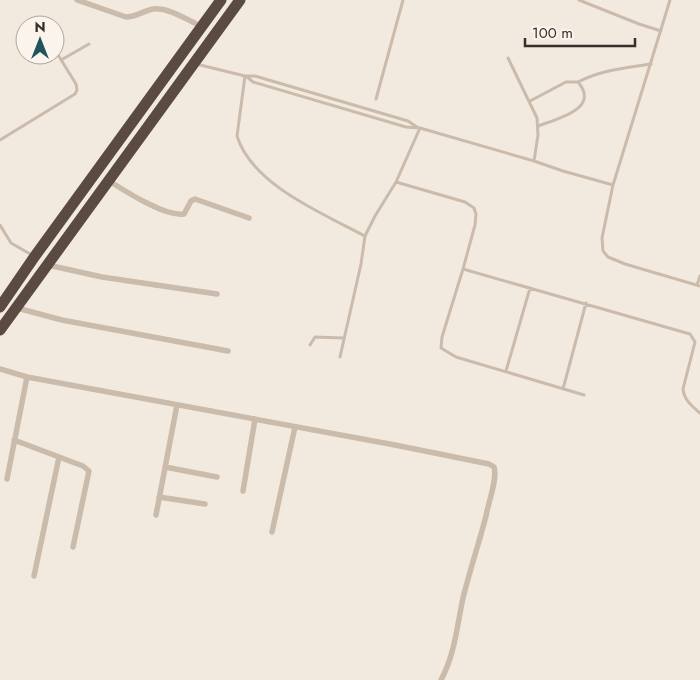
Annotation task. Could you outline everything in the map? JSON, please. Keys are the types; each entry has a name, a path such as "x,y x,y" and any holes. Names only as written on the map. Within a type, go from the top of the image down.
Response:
{"highway":[{"path":"0,308 35,256 221,0"},
{"path":"1,330 240,0"}],"street":[{"path":"77,0 126,17 133,17 153,9 161,10 202,26"},
{"path":"109,181 145,203 176,214 184,214 191,201 195,199 248,218"},
{"path":"48,266 102,277 217,294"},
{"path":"17,308 62,320 228,351"},
{"path":"0,369 177,405 396,445 494,466 489,503 470,572 454,650 441,680"},
{"path":"7,479 27,376"},
{"path":"156,515 177,405"},
{"path":"243,491 255,419"},
{"path":"272,532 295,427"},
{"path":"14,440 89,470 73,547"},
{"path":"34,576 59,457"},
{"path":"166,467 217,476"},
{"path":"159,497 204,504"}],"lane":[{"path":"376,99 403,0"},
{"path":"579,0 660,31"},
{"path":"670,0 614,185 602,238 603,251 608,256 625,264 699,285 700,276"},
{"path":"65,58 89,44"},
{"path":"508,58 530,101 538,126 534,161"},
{"path":"194,63 245,76 255,76 399,118 419,128"},
{"path":"530,101 566,82 578,82 606,71 651,64"},
{"path":"0,140 75,94 77,90 76,84 64,65"},
{"path":"245,76 253,82 361,114 406,127 419,128 614,185"},
{"path":"245,76 237,136 239,144 256,168 270,182 290,195 365,236"},
{"path":"538,126 572,113 581,106 585,93 578,82"},
{"path":"340,357 361,264 365,236 396,182 419,128"},
{"path":"396,182 465,202 474,208 476,214 463,269 442,337 441,348 456,357 584,395"},
{"path":"0,225 11,243 35,256"},
{"path":"463,269 690,334 695,342 683,393 687,401 700,413"},
{"path":"506,371 530,288"},
{"path":"563,389 586,304"},
{"path":"310,345 315,337 319,336 344,338"}]}
